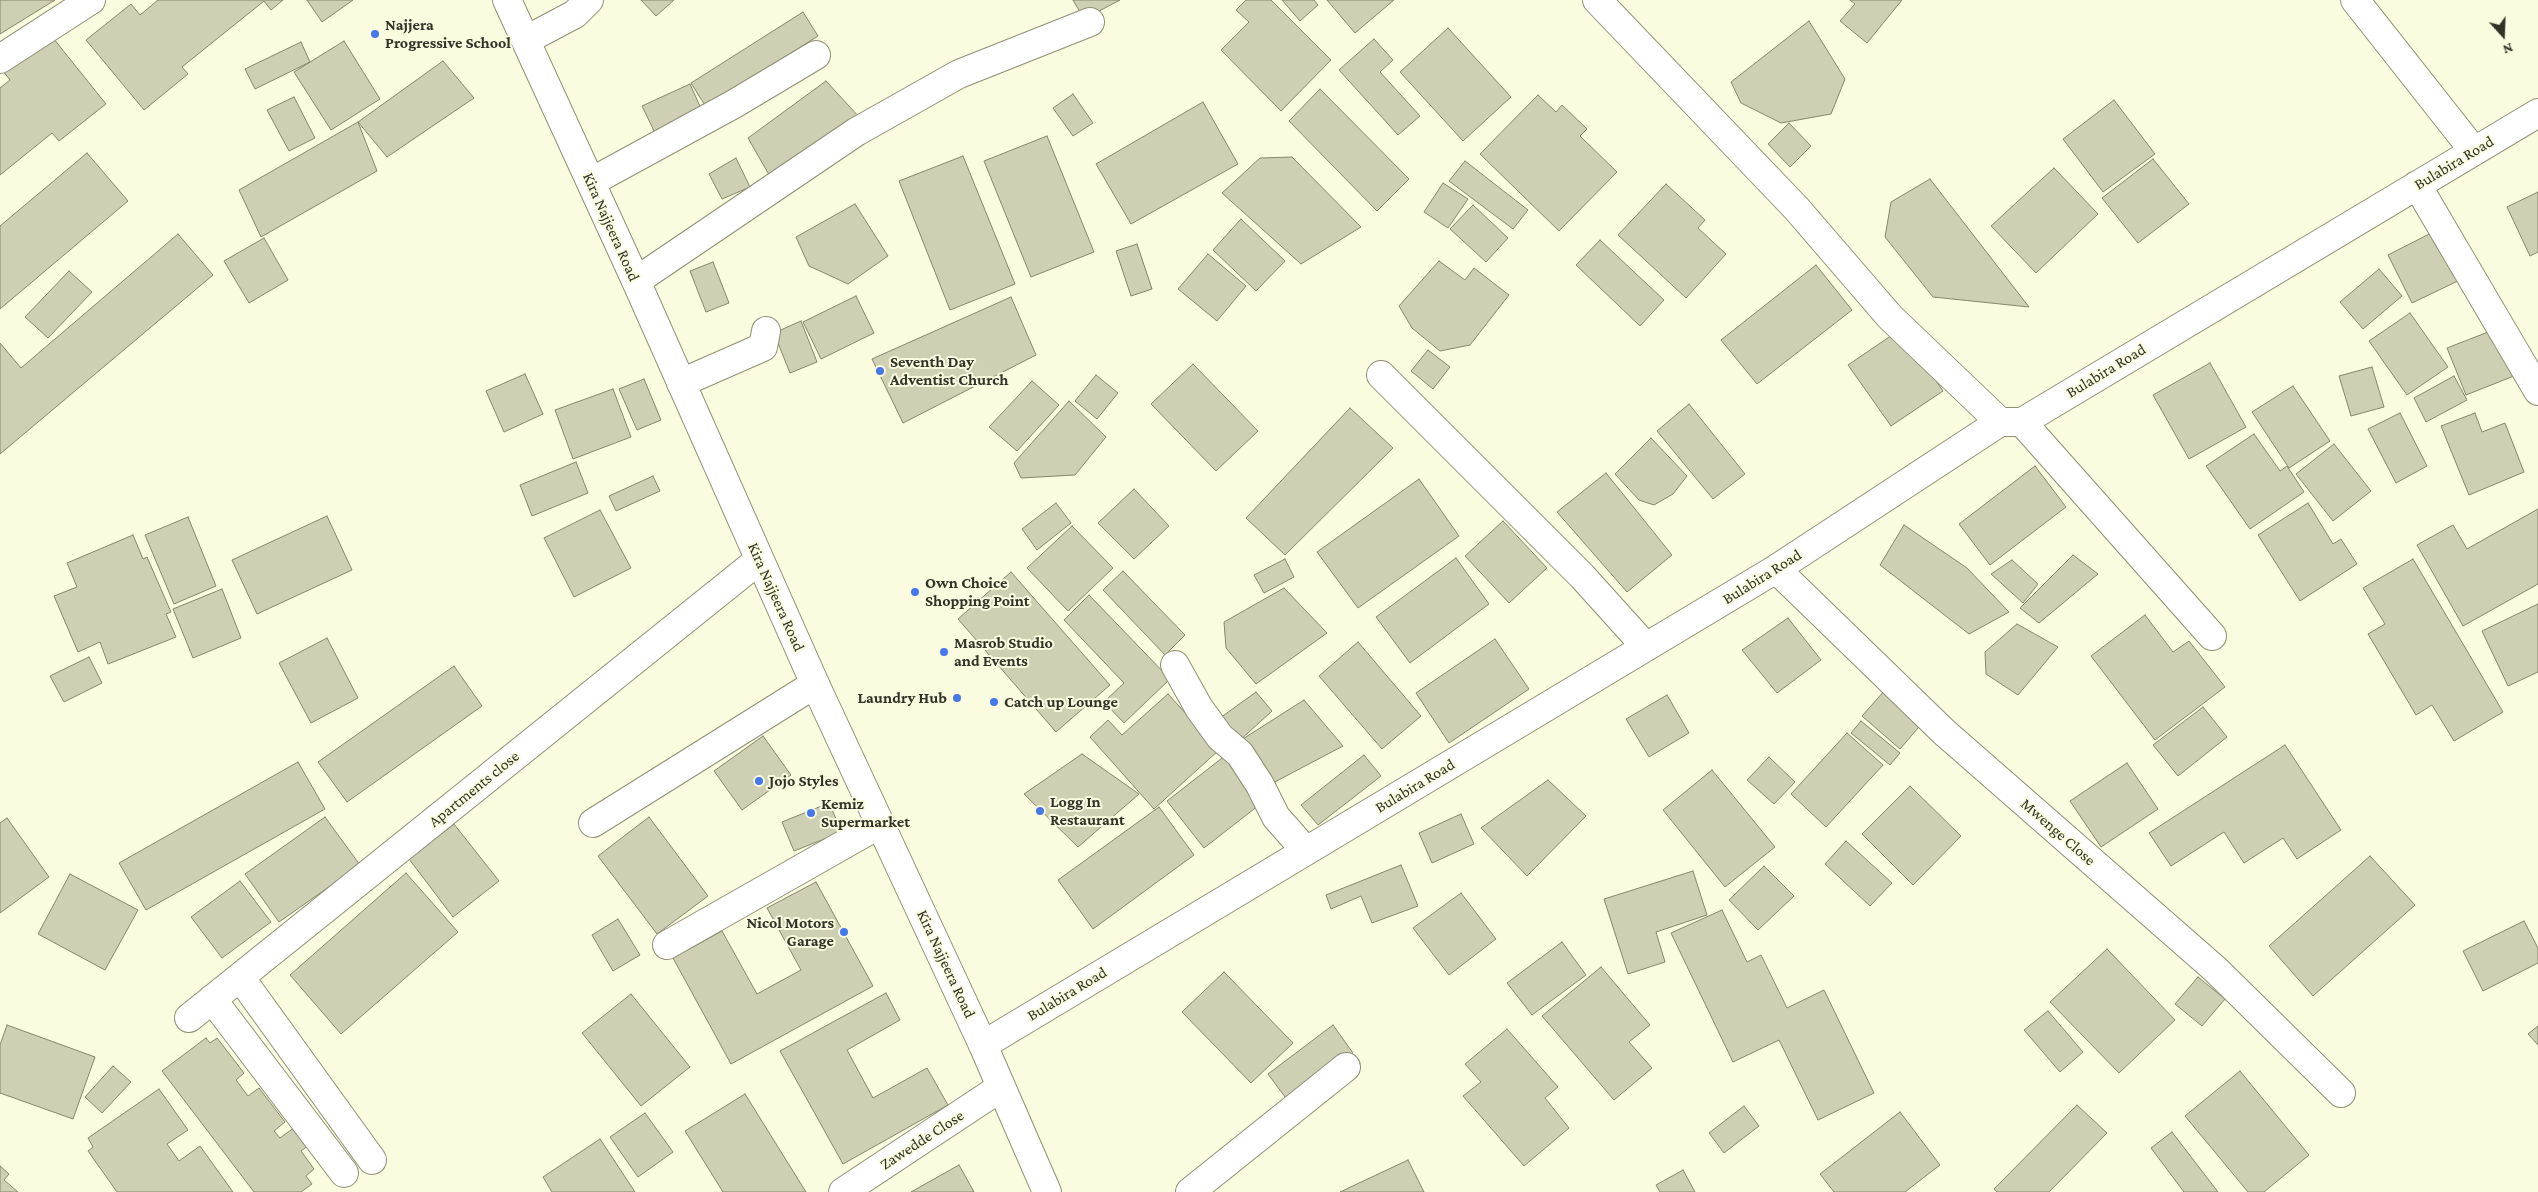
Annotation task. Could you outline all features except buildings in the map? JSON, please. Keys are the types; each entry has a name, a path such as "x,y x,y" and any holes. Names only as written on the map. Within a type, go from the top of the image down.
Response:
{"street":[{"path":"0,59 91,0"},
{"name":"Kira Najjeera Road","path":"507,0 636,281 815,684 983,1045 1000,1088 1047,1192"},
{"path":"526,40 575,14 589,0"},
{"path":"1597,0 1797,209 1890,317 2011,422 2212,636"},
{"path":"2355,0 2474,151"},
{"path":"636,281 856,132 959,74 1090,22"},
{"path":"591,182 734,104 816,55"},
{"name":"Bulabira Road","path":"983,1045 1776,569 2011,422 2538,113"},
{"path":"2417,184 2538,391"},
{"path":"681,382 764,347 766,331"},
{"path":"1381,375 1582,576 1646,647"},
{"name":"Apartments close","path":"189,1018 759,560"},
{"name":"Mwenge Close","path":"1776,569 1944,732 2215,969 2341,1093"},
{"path":"1175,665 1199,708 1220,737 1240,754 1260,784 1276,816 1306,851"},
{"path":"593,824 815,684"},
{"path":"667,944 880,824"},
{"path":"240,977 372,1160"},
{"path":"212,1000 344,1173"},
{"path":"1190,1192 1346,1067"},
{"name":"Zawedde Close","path":"843,1192 1000,1088"}],"place":[{"name":"Najjera Progressive School","path":"375,34"},
{"name":"Seventh Day Adventist Church","path":"880,371"},
{"name":"Own Choice Shopping Point","path":"915,592"},
{"name":"Masrob Studio and Events","path":"944,652"},
{"name":"Laundry Hub","path":"957,698"},
{"name":"Catch up Lounge","path":"994,702"},
{"name":"Jojo Styles","path":"759,781"},
{"name":"Logg In Restaurant","path":"1040,811"},
{"name":"Kemiz Supermarket","path":"811,813"},
{"name":"Nicol Motors Garage","path":"844,932"}]}
